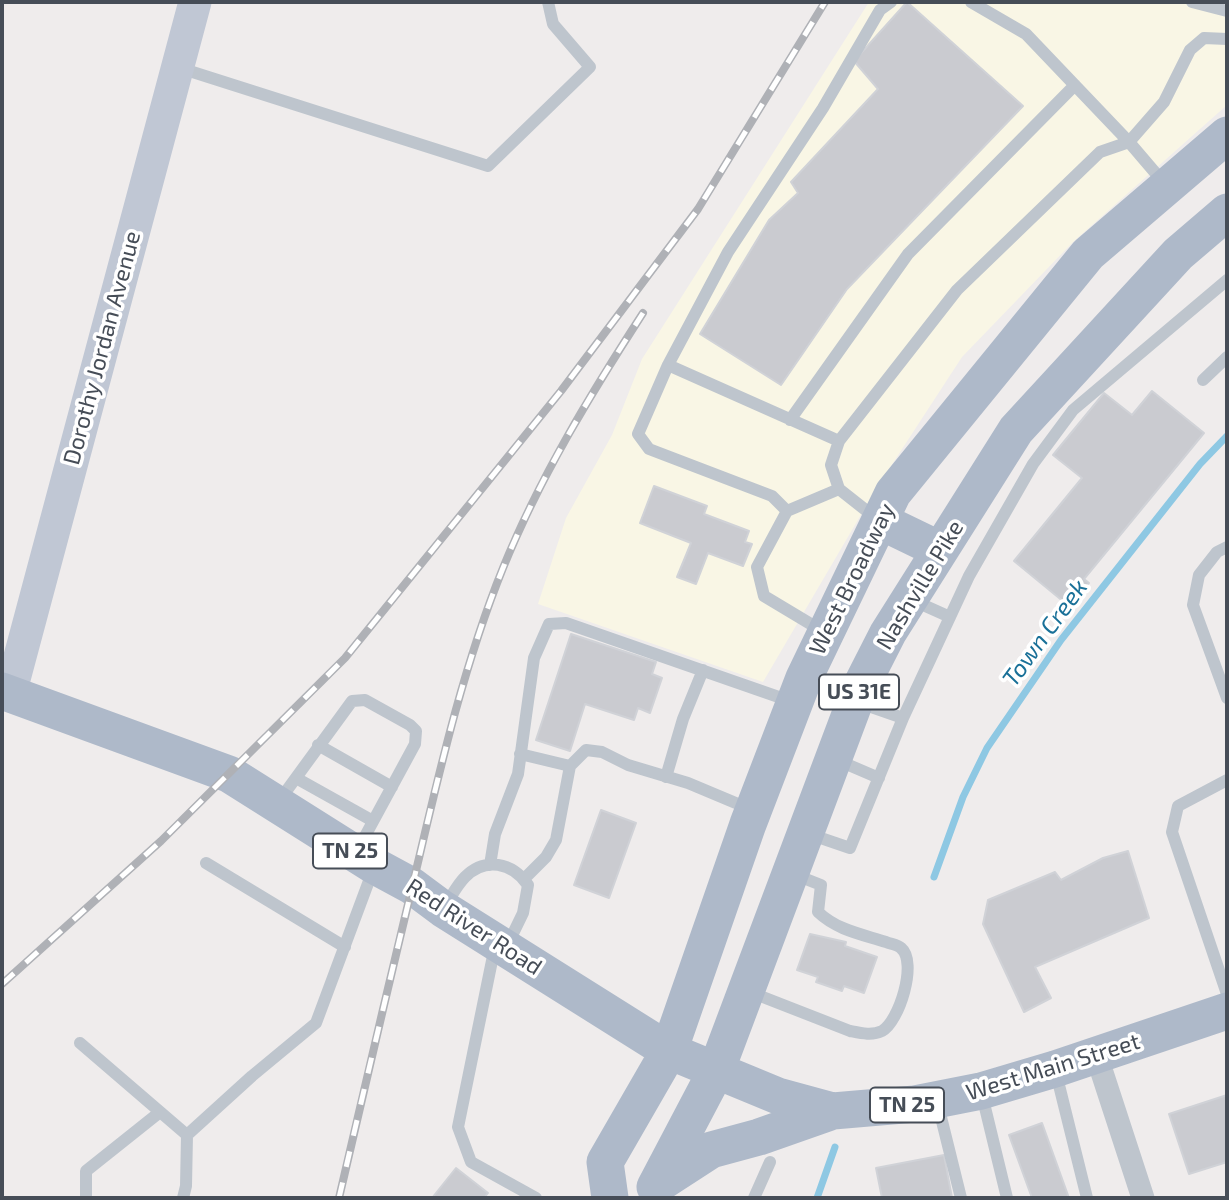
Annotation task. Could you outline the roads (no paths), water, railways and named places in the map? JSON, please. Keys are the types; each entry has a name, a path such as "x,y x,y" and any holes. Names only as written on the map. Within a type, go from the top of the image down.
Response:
{"main road":[{"name":"West Broadway","path":"610,1198 605,1162 669,1051 795,703 893,494 1088,254 1227,135"},
{"name":"Nashville Pike","path":"716,1071 804,832 856,701 888,633 940,550 1021,453 1016,430 1097,367 1178,254 1227,212"},
{"path":"880,521 940,550"},
{"name":"Red River Road","path":"6,696 229,774 286,791 365,860 412,886 443,909 669,1051 778,1096 833,1111"},
{"name":"West Main Street","path":"833,1111 937,1101 981,1091 1227,1011"},
{"name":"US 31E","path":"639,1193 716,1071"},
{"path":"639,1193 711,1150 759,1138 833,1111"}],"street":[{"name":"Dorothy Jordan Avenue","path":"6,696 195,2"},
{"path":"1097,1055 1143,1198"}],"lane":[{"path":"177,66 488,166 590,67 553,24 548,2"},
{"path":"787,511 772,496 649,449 638,434 668,365 728,252 822,108 880,10 891,2"},
{"path":"971,2 1026,34 1167,186"},
{"path":"1192,2 1227,11"},
{"path":"880,521 839,489 831,465 839,441 957,290 1100,152 1129,142 1164,102 1190,50 1204,38 1227,39"},
{"path":"790,420 908,254 1075,85"},
{"path":"1097,367 1227,280"},
{"path":"1203,380 1227,357"},
{"path":"668,365 839,441"},
{"path":"804,832 850,848 903,718 970,576 1021,453"},
{"path":"826,633 764,596 757,567 787,511 839,489"},
{"path":"1227,547 1217,552 1199,575 1193,605 1227,698"},
{"path":"909,599 950,617"},
{"path":"491,864 495,834 518,774 534,658 549,624 566,623 795,703"},
{"path":"666,777 683,719 703,670"},
{"path":"183,1198 186,1186 187,1135 316,1023 345,947 373,821 417,737 410,725 365,700 357,699 346,706 286,791 373,821"},
{"path":"856,701 903,718"},
{"path":"318,745 392,787"},
{"path":"524,879 546,857 556,840 570,766 586,750 602,752 628,765 688,783 754,811"},
{"path":"520,754 570,766"},
{"path":"835,759 879,778"},
{"path":"1227,780 1178,807 1172,832 1227,994"},
{"path":"206,863 345,947"},
{"path":"443,909 464,878 480,866 499,863 521,875 528,886 523,913 501,945 458,1127 471,1162 537,1198"},
{"path":"747,990 850,1031 867,1034 883,1031 895,1017 909,974 909,959 901,947 831,924 818,912 821,886 790,873"},
{"path":"80,1043 187,1135"},
{"path":"1055,1069 1087,1198"},
{"path":"981,1091 1007,1198"},
{"path":"937,1101 961,1198"},
{"path":"86,1198 86,1171 160,1112"},
{"path":"754,1198 769,1162"}],"waterway":[{"name":"Town Creek","path":"934,877 963,797 987,748 1061,640 1200,464 1227,436"},
{"name":"Town Creek","path":"817,1198 835,1147"}],"railway":[{"path":"2,984 161,841 345,658 561,391 698,209 825,2"},
{"path":"339,1198 436,785 455,712 489,603 533,501 585,406 643,313"}]}
